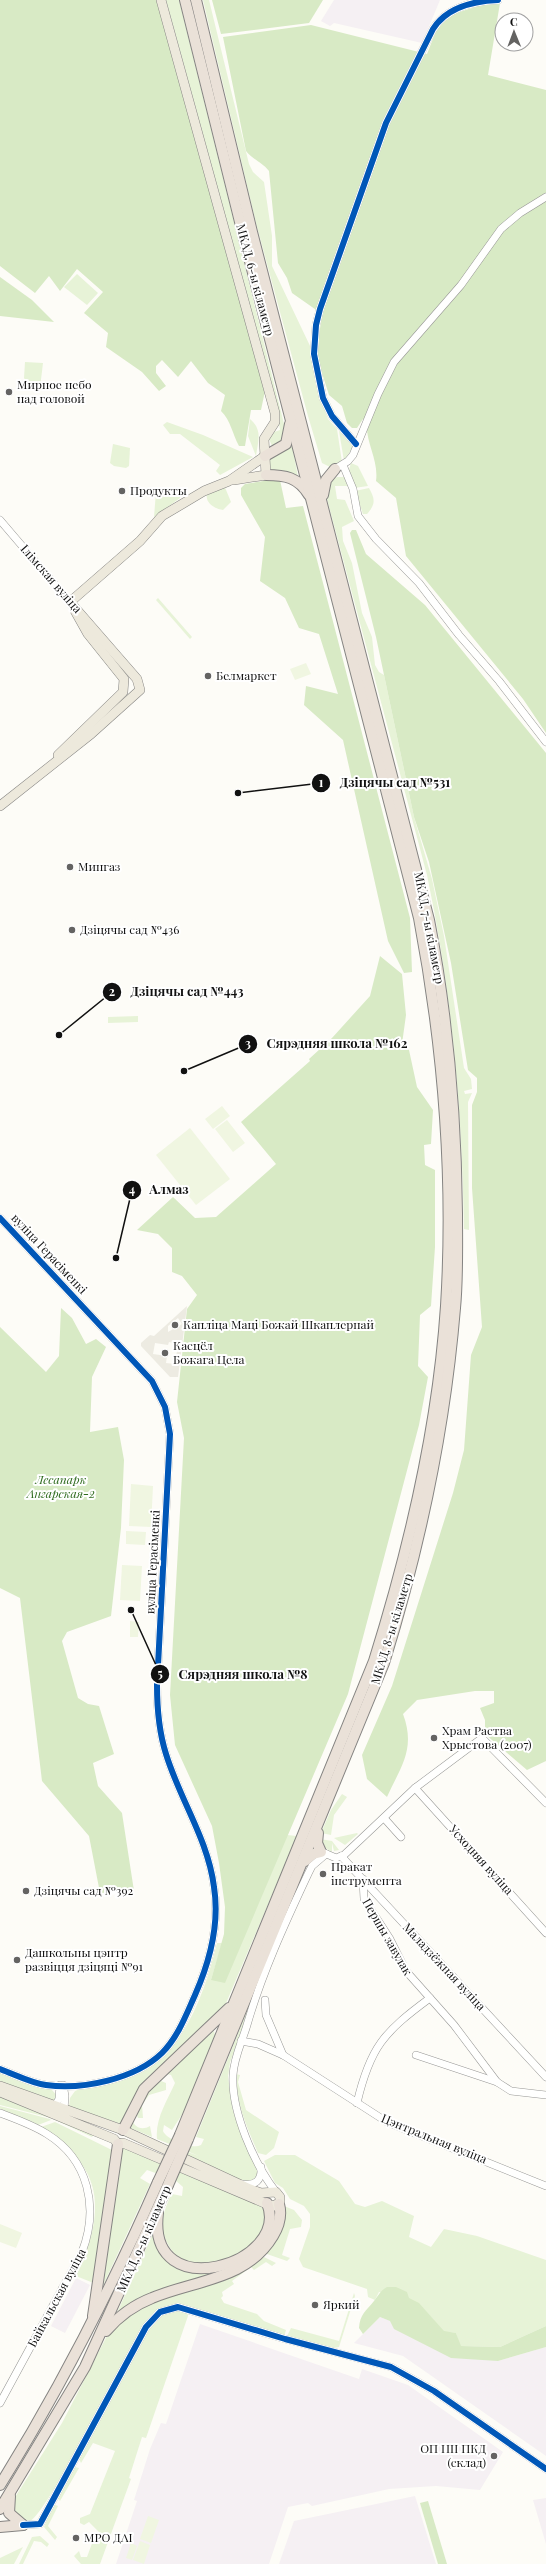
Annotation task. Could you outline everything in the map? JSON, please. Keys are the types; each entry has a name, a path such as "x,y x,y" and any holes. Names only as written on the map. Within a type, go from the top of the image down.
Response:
{"highway":[{"name":"МКАД, 6-ы кіламетр","path":"185,0 244,238 290,412 318,502 332,559"},
{"name":"МКАД, 6-ы кіламетр","path":"196,0 252,232 311,455 318,502"},
{"path":"265,456 286,444 289,436 290,412"},
{"path":"311,455 319,468 339,467"},
{"path":"266,475 293,478 304,486 318,502 326,480 339,467"},
{"name":"МКАД, 7-ы кіламетр","path":"332,559 417,864 443,1000 456,1156 451,1307"},
{"name":"МКАД, 8-ы кіламетр","path":"258,1954 302,1864 324,1814 384,1664 404,1599 424,1517 439,1435 451,1307"},
{"name":"МКАД, 8-ы кіламетр","path":"258,1954 374,1661 394,1597 414,1517 431,1428 451,1307"},
{"path":"302,1864 310,1856 324,1853 317,1839 324,1814"},
{"name":"МКАД, 9-ы кіламетр","path":"184,2137 234,2002 258,1954"},
{"name":"МКАД, 9-ы кіламетр","path":"0,2485 41,2419 91,2327 163,2183 184,2137 258,1954"},
{"path":"123,2131 144,2089 215,2023 234,2002"},
{"path":"91,2327 118,2142"},
{"name":"МКАД, 9-ы кіламетр","path":"0,2509 54,2420 98,2340 161,2201 163,2183"},
{"path":"161,2201 157,2222 159,2238 165,2248 178,2262 200,2270 228,2264 247,2254 256,2246 268,2227 271,2196"},
{"path":"98,2340 114,2322 137,2305 152,2298 225,2275 250,2262 260,2254 276,2232 280,2216 279,2204"},
{"path":"12,2489 8,2510 12,2517 23,2525"},
{"path":"0,2528 23,2525"}],"main road":[{"path":"72,604 140,541 162,516 204,491 229,481 266,475 264,439 276,420 161,0"},
{"path":"229,481 265,456"},
{"name":"Ілімская вуліца","path":"72,604 99,642"},
{"path":"44,769 86,725 123,692 124,679 99,642"},
{"path":"0,806 44,769 91,734 140,690 139,683 99,642"},
{"path":"123,692 130,693 129,700"},
{"path":"86,725 85,731 91,734"},
{"path":"0,2086 53,2109 118,2142 271,2196"},
{"path":"0,2092 53,2109 64,2110 123,2131 196,2162 237,2183 271,2196"},
{"path":"118,2142 127,2140 123,2131"},
{"path":"118,2142 115,2133 123,2131"},
{"path":"271,2196 272,2206 279,2204"}],"street":[{"path":"356,444 332,416 320,384 314,347 320,309 386,123 433,29 440,17 447,13 474,3 498,0"},
{"path":"546,197 520,213 501,229 461,285 398,357 386,378 356,444 353,455 339,467 353,489 358,516 376,540 419,583 459,635 499,681 546,742"},
{"name":"Ілімская вуліца","path":"0,520 72,604"},
{"name":"вуліца Герасіменкі","path":"0,1218 152,1381 161,1396 168,1416 170,1434 157,1685 159,1722 169,1764 208,1854 216,1902 214,1933 208,1962 187,2013 168,2046 152,2061 134,2072 77,2085"},
{"path":"271,2196 268,2181 235,2106 233,2071 254,1998 312,1866 324,1853 336,1858 341,1856 415,1788 479,1739 485,1739 546,1803"},
{"name":"Усходняя вуліца","path":"415,1788 546,1933"},
{"path":"384,1818 401,1837"},
{"name":"Маладзёжная вуліца","path":"341,1856 546,2077"},
{"name":"Першы завулак","path":"363,1879 364,1899 390,1938 406,1971 454,2025 497,2082"},
{"path":"357,2103 364,2073 377,2045 400,2020 430,1998"},
{"path":"265,2000 266,2015 283,2055"},
{"name":"Цэнтральная вуліца","path":"241,2041 258,2044 283,2055 357,2103 397,2126 546,2186"},
{"path":"416,2055 497,2082 519,2094 546,2095"},
{"path":"0,2069 45,2085 77,2085"},
{"path":"62,2085 66,2096 64,2110"},
{"path":"53,2109 59,2099 62,2085"},
{"path":"66,2096 77,2085"},
{"name":"Байкальская вуліца","path":"0,2113 48,2134 73,2156 84,2176 91,2214 90,2228 82,2252 0,2403"},
{"path":"237,2183 250,2184 257,2182 261,2173 260,2165"},
{"path":"23,2525 40,2524 146,2327 160,2312 174,2307 193,2310 284,2339 371,2361 404,2372 546,2469"}],"shaded area":[{"path":"334,0 440,0 422,43 334,23 330,26 321,21"},
{"path":"187,1306 178,1377 170,1377 141,1346 141,1343 150,1335 154,1336","holes":["178,1318 182,1324 168,1332 168,1326","169,1342 178,1344 175,1364 166,1363 167,1356 153,1354 155,1343 168,1345"]},
{"path":"76,2278 90,2285 65,2333 51,2326"},
{"path":"380,2317 498,2361 546,2347 546,2456 403,2356 354,2343"},
{"path":"200,2324 359,2379 362,2369 408,2385 503,2452 480,2490 436,2486 389,2489 312,2506 308,2503 288,2507 269,2564 116,2564 137,2501 134,2500 150,2449 161,2423 166,2424"},
{"path":"415,2496 436,2564 279,2564 294,2521"},
{"path":"546,2498 546,2544 533,2500"}],"green space":[{"path":"0,0 157,0 265,391 261,410 251,410 245,446 239,446 229,423 221,411 225,395 208,383 191,361 178,377 162,360 156,366 156,373 166,386 159,391 142,372 106,347 108,333 84,313 103,292 77,269 60,291 49,276 35,293 0,266"},
{"path":"166,0 179,0 286,432 283,442 272,446 269,439 274,432 280,430 276,400"},
{"path":"203,0 209,0 249,164 253,172 264,182 272,236 272,266 311,348 316,385 328,419 337,429 342,462 330,467 322,463 308,416 256,223"},
{"path":"212,0 323,0 309,23 221,34"},
{"path":"500,3 498,12 494,12 494,39 488,75 546,90 546,733 523,699 406,556 396,498 376,481 376,466 368,437 367,422 363,419 357,428 352,428 347,423 342,406 329,395 319,364 317,350 322,314 292,293 287,278 278,263 269,171 246,151 223,37 311,25 427,54 441,18 481,5"},
{"path":"77,274 98,293 87,305 64,287"},
{"path":"0,277 32,300 54,322 0,316"},
{"path":"25,362 43,363 40,388 30,388 24,378"},
{"path":"250,419 257,427 259,436 256,456 248,436"},
{"path":"167,422 203,435 253,457 220,475 216,471 220,465 180,434 170,434 163,425"},
{"path":"339,431 350,441 353,447 344,461"},
{"path":"291,440 298,477 271,471 268,458"},
{"path":"113,444 130,448 129,466 126,468 114,466 110,463"},
{"path":"351,463 358,466 368,486 354,488 349,470"},
{"path":"337,477 345,477 349,486 335,486 337,499 345,500 354,521 342,527 343,541 352,563 362,613 372,637 375,665 379,672 384,675 414,817 432,879 444,936 464,1068 471,1079 472,1089 464,1091 465,1094 472,1093 468,1102 469,1230 464,1229 458,1096 449,1007 436,919 427,875 327,499 329,486"},
{"path":"269,480 280,480 286,508 303,506 410,918 412,972 404,973 388,941 343,740 304,705 306,686 338,694 319,634 299,628 285,598 260,581 265,537 241,495 241,488 245,484"},
{"path":"224,485 231,502 223,510 209,503 207,494"},
{"path":"369,488 374,501 367,514 363,514 355,491"},
{"path":"180,491 180,498 154,517 156,492"},
{"path":"352,530 356,530 366,554 425,605 546,753 546,1761 527,1770 485,1734 485,1720 480,1708 494,1703 494,1691 475,1691 417,1700 403,1714 407,1726 407,1747 402,1766 387,1797 367,1779 362,1755 392,1686 453,1493 464,1450 471,1355 482,1327 472,1188 472,1105 477,1092 477,1078 468,1070 451,963 429,862 414,817 376,637 350,533"},
{"path":"158,598 192,637 190,639 156,600"},
{"path":"306,663 311,674 295,680 290,669"},
{"path":"380,956 402,974 406,1015 402,1044 409,1050 417,1087 433,1110 431,1144 424,1145 425,1165 435,1170 435,1247 431,1306 420,1315 418,1366 428,1377 419,1425 348,1694 225,1983 211,1980 224,1934 225,1907 212,1826 175,1745 170,1695 184,1438 177,1402 187,1309 197,1295 182,1276 172,1272 172,1248 158,1234 137,1230 173,1197 195,1218 216,1217 276,1164 241,1122 310,1061 309,1059 332,1038 370,996"},
{"path":"138,1016 138,1022 108,1023 108,1017"},
{"path":"222,1106 230,1116 213,1129 205,1119"},
{"path":"227,1120 245,1143 233,1152 215,1129"},
{"path":"190,1128 230,1179 196,1205 156,1155"},
{"name":"Лесапарк Ангарская-2","path":"61,1308 72,1318 86,1344 96,1339 106,1347 92,1377 90,1432 118,1427 124,1460 121,1528 111,1616 67,1632 62,1641 78,1698 88,1704 99,1706 114,1754 93,1763 98,1786 122,1813 134,1891 100,1893 89,1836 42,1781 20,1598 0,1588 0,1327 46,1372 59,1356"},
{"path":"131,1484 153,1486 151,1527 129,1526"},
{"path":"126,1531 146,1532 145,1545 126,1544"},
{"path":"122,1565 142,1566 140,1601 120,1600"},
{"path":"130,1621 139,1622 138,1637 130,1637"},
{"path":"342,1794 347,1797 334,1815 331,1835 321,1833 331,1810"},
{"path":"358,1834 345,1845 334,1838"},
{"path":"287,1835 297,1836 224,2008 156,2073 121,2124 69,2107 70,2098 75,2091 88,2086 131,2077 149,2068 165,2055 178,2039 198,2002 206,1982 217,1943 222,1943 211,1980 248,1923"},
{"path":"320,1839 332,1841 339,1850 334,1851 332,1843 332,1852 322,1846"},
{"path":"251,2002 244,2028 230,2062 228,2077 233,2110 240,2132 259,2169 259,2176 251,2182 239,2180 198,2160 162,2145 159,2142 199,2156 157,2139 157,2132 162,2110 175,2083 171,2075 163,2073 214,2031 215,2035 185,2110 172,2130 164,2125 163,2131 174,2141 192,2146 201,2145 204,2139 196,2137"},
{"path":"0,2071 52,2090 57,2096 53,2102 0,2083"},
{"path":"236,2074 240,2075 238,2082 246,2110 279,2132 274,2148 266,2155 258,2153 246,2124 236,2085"},
{"path":"161,2081 166,2083 166,2090 149,2095 142,2105 143,2118 138,2118 136,2113 143,2099 157,2083"},
{"path":"0,2096 93,2135 92,2137 51,2118 0,2105"},
{"path":"0,2106 51,2120 38,2125 0,2109"},
{"path":"132,2120 140,2128 150,2126 152,2137 128,2127"},
{"path":"55,2122 114,2151 96,2284 76,2276 83,2261 93,2231 95,2199 92,2184 85,2169 74,2155 63,2144 41,2127"},
{"path":"123,2148 257,2200 267,2210 263,2231 247,2250 215,2266 179,2260 168,2244 163,2230 163,2223 166,2207 170,2197 172,2194 182,2196 183,2187 175,2180 147,2170 140,2178 150,2184 101,2290 119,2151"},
{"path":"275,2155 295,2155 339,2181 355,2204 365,2207 382,2201 414,2216 409,2237 431,2247 444,2229 477,2236 546,2260 546,2326 500,2347 460,2346 456,2333 444,2332 428,2313 416,2303 402,2297 379,2292 375,2300 368,2297 367,2289 303,2267 299,2259 310,2227 310,2214 304,2206 290,2199 283,2188 275,2183 264,2161"},
{"path":"284,2206 294,2210 302,2220 301,2227 290,2229 282,2255 290,2258 287,2261 264,2253"},
{"path":"276,2209 277,2218 247,2261 116,2315 155,2229 162,2249 199,2272 205,2272 233,2265 273,2221 273,2212"},
{"path":"0,2224 22,2233 16,2248 0,2242"},
{"path":"264,2257 276,2263 272,2266 266,2262 254,2270 251,2267 232,2281 234,2284 222,2292 223,2296 221,2298 224,2303 257,2314 264,2321 286,2330 284,2337 187,2306 168,2306 158,2311 145,2324 70,2463 39,2512 30,2521 14,2517 12,2502 62,2423 110,2330 138,2308 245,2270"},
{"path":"387,2287 396,2287 407,2292 409,2298 419,2303 444,2331 456,2333 461,2346 500,2347 546,2326 546,2347 498,2361 451,2358 394,2329 390,2321 380,2317 363,2334 359,2328 362,2316 381,2292"},
{"path":"354,2293 355,2296 339,2347 334,2348 287,2336 291,2328 339,2341"},
{"path":"175,2308 188,2313 188,2316 146,2438 142,2437 129,2478 131,2479 100,2564 81,2564 74,2556 79,2551 81,2557 87,2557 94,2538 99,2532 89,2522 84,2525 80,2523 80,2518 90,2514 115,2451 93,2443 81,2463 79,2459 145,2333 158,2317"},
{"path":"75,2467 79,2468 60,2501 57,2498"},
{"path":"428,2501 447,2564 438,2564 420,2503"},
{"path":"53,2504 58,2506 48,2526 57,2537 55,2540 44,2527"},
{"path":"148,2516 159,2520 151,2543 140,2539"},
{"path":"40,2536 49,2544 47,2547 41,2542 34,2541 23,2564 19,2564 32,2537"},
{"path":"140,2541 150,2545 144,2564 133,2560"},
{"path":"131,2543 137,2546 132,2560 126,2558"},
{"path":"23,2547 14,2564 0,2564 0,2558"}],"cycle path":[{"path":"356,444 332,416 323,398 314,354 316,325 320,309 386,123 433,29 439,21 453,10 470,4 498,0"},
{"path":"0,1218 152,1381 165,1407 170,1434 157,1685 158,1712 160,1729 166,1754 206,1852 211,1869 216,1901 215,1929 209,1956 200,1982 181,2026 173,2040 168,2047 151,2062 138,2070 108,2081 76,2086 40,2084 0,2069"},
{"path":"23,2525 40,2524 146,2327 160,2312 178,2307 285,2339 391,2367 434,2391 546,2469"}],"place":[{"name":"Мирное небо над головой","path":"9,392"},
{"name":"Продукты","path":"122,491"},
{"name":"Белмаркет","path":"208,676"},
{"name":"Дзіцячы сад №531","path":"238,793"},
{"name":"Мингаз","path":"70,867"},
{"name":"Дзіцячы сад №436","path":"72,930"},
{"name":"Дзіцячы сад №443","path":"59,1035"},
{"name":"Сярэдняя школа №162","path":"184,1071"},
{"name":"Алмаз","path":"116,1258"},
{"name":"Капліца Маці Божай Шкаплернай","path":"175,1325"},
{"name":"Касцёл Божага Цела","path":"165,1353"},
{"name":"Сярэдняя школа №8","path":"131,1610"},
{"name":"Храм Раства Хрыстова (2007)","path":"434,1738"},
{"name":"Пракат інструмента","path":"323,1874"},
{"name":"Дзіцячы сад №392","path":"26,1891"},
{"name":"Дашкольны цэнтр развіцця дзіцяці №91","path":"17,1960"},
{"name":"Яркий","path":"315,2305"},
{"name":"ОП НII ПКД (склад)","path":"494,2456"},
{"name":"МРО ДАІ","path":"76,2538"}]}
